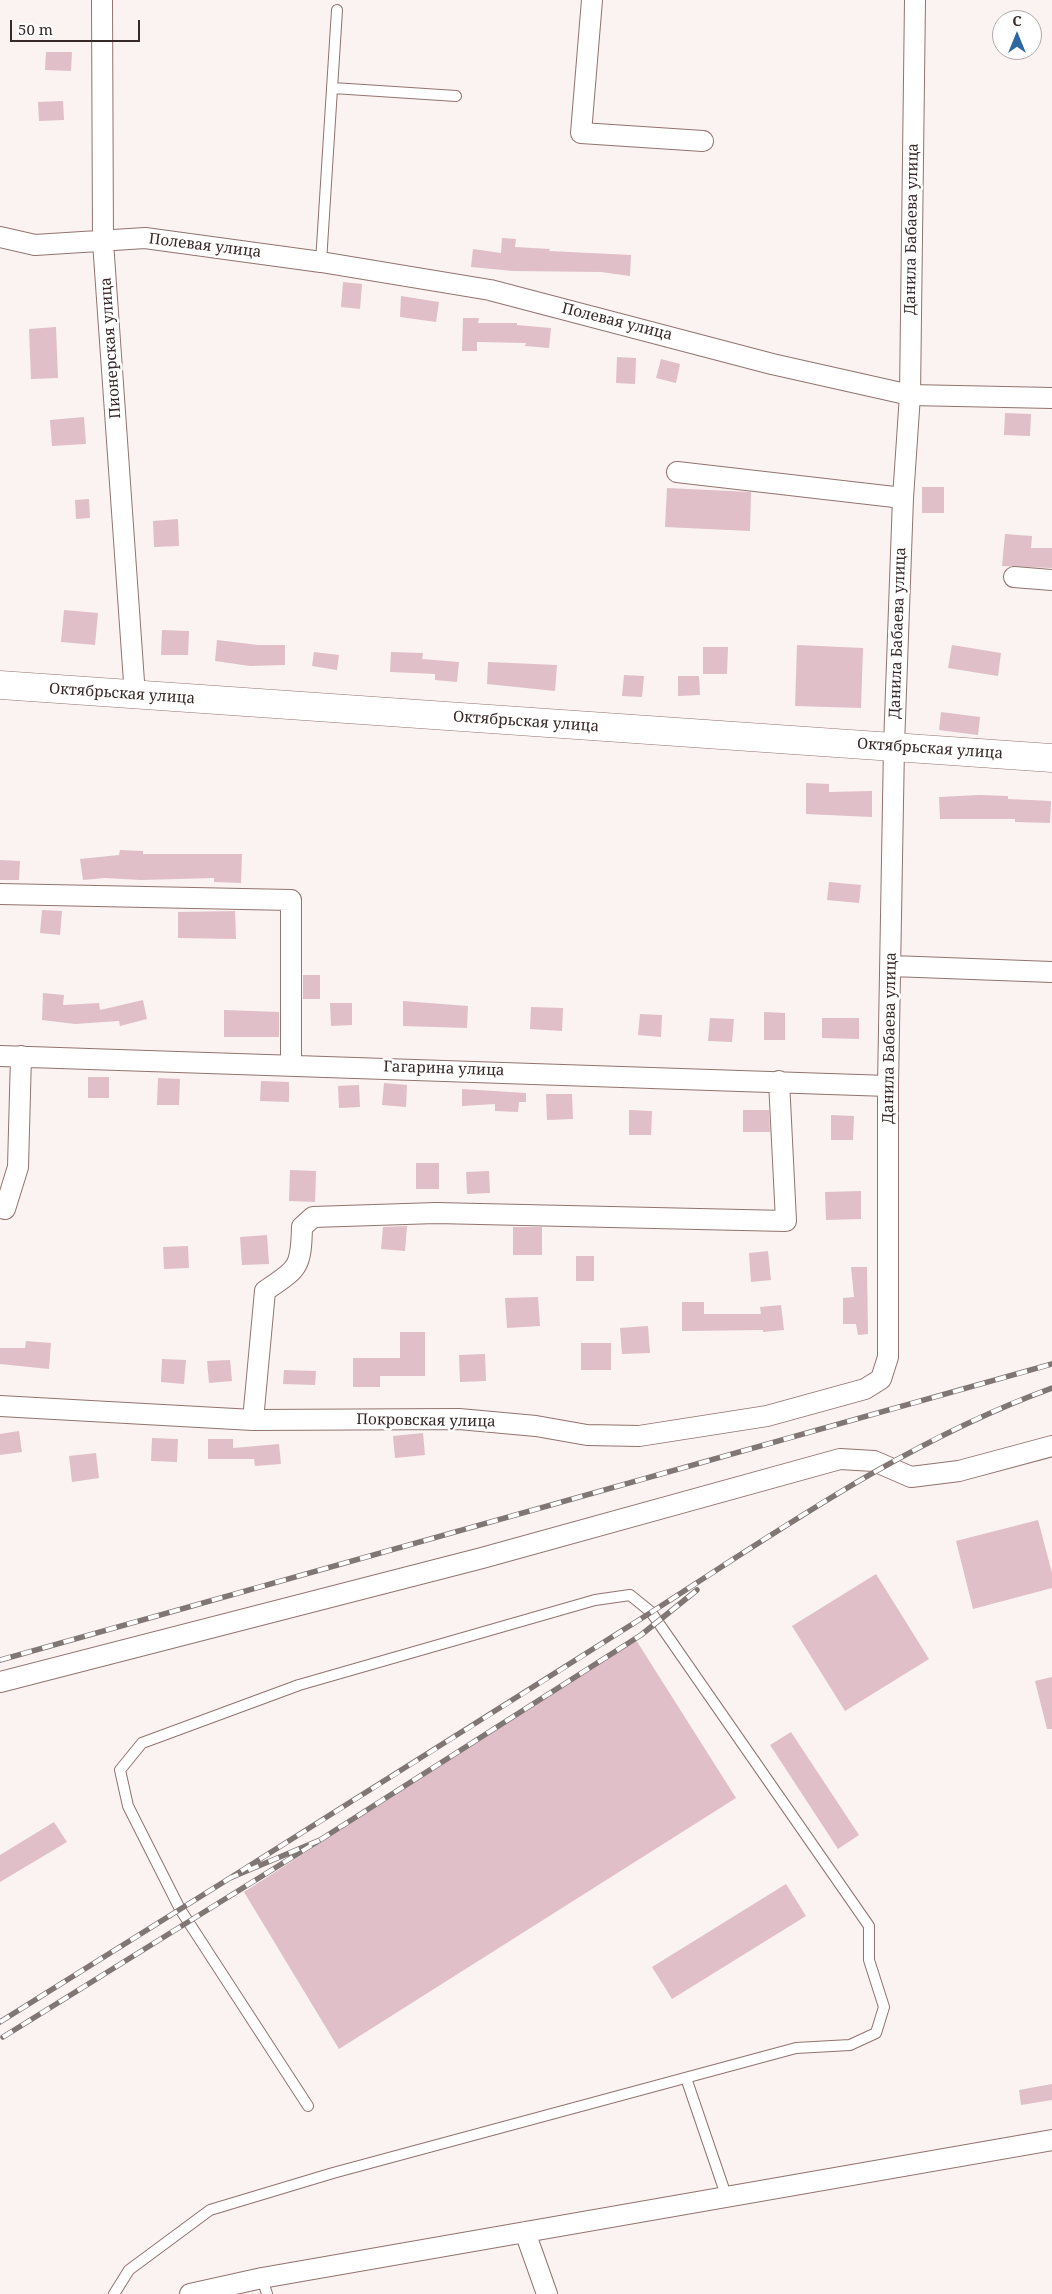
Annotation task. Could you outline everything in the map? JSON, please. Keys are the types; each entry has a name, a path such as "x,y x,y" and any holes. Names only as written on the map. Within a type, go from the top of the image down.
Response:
{"street":[{"name":"Пионерская улица","path":"102,0 103,242 135,696"},
{"path":"592,0 581,133 703,141"},
{"name":"Данила Бабаева улица","path":"888,1357 888,1086 892,966 894,746 903,498 910,395 915,0"},
{"name":"Полевая улица","path":"0,237 35,244 103,242 145,238 321,262 490,290 772,364 910,395 1052,398"},
{"path":"677,472 903,498"},
{"path":"1014,577 1052,580"},
{"name":"Октябрьская улица","path":"0,685 135,696 1052,758"},
{"path":"0,894 291,900 291,1064"},
{"path":"892,966 1052,972"},
{"name":"Гагарина улица","path":"0,1056 291,1064 888,1086"},
{"path":"5,1209 18,1167 21,1056"},
{"path":"253,1420 265,1291 295,1270 301,1252 302,1227 313,1217 436,1213 786,1221 779,1081"},
{"name":"Покровская улица","path":"0,1406 253,1420 459,1419 536,1426 587,1435 639,1436 767,1416 865,1389 881,1379 888,1357"},
{"path":"0,1682 482,1558 840,1459 874,1461 911,1477 959,1471 1052,1446"},
{"path":"190,2294 264,2286 525,2232 1052,2140"},
{"path":"525,2232 547,2294"}],"lane":[{"path":"321,262 337,10"},
{"path":"333,88 456,96"},
{"path":"114,2294 129,2270 210,2210 333,2173 796,2048 850,2044 876,2033 884,2007 870,1960 869,1926 651,1612 630,1595 595,1600 299,1685 142,1742 120,1770 128,1806 180,1909 308,2106"},
{"path":"686,2078 727,2198"}],"building":[{"path":"46,52 72,52 71,71 45,70"},
{"path":"63,101 64,120 39,121 38,102"},
{"path":"502,238 516,239 515,247 550,249 549,251 631,255 630,276 601,272 513,271 471,267 473,249 501,253"},
{"path":"343,282 362,284 360,309 341,307"},
{"path":"401,296 439,302 436,322 400,317"},
{"path":"463,318 479,318 478,323 517,323 517,325 551,328 549,348 525,346 526,343 477,342 477,351 462,351"},
{"path":"56,327 58,378 31,379 29,329"},
{"path":"617,357 636,358 635,384 616,383"},
{"path":"661,359 680,364 676,383 656,378"},
{"path":"1005,413 1031,414 1030,436 1004,435"},
{"path":"84,417 86,444 52,446 50,420"},
{"path":"922,487 944,487 944,513 922,513"},
{"path":"667,488 751,492 750,531 665,527"},
{"path":"89,499 90,518 76,519 75,500"},
{"path":"178,519 179,546 154,547 153,521"},
{"path":"1005,534 1032,536 1031,548 1052,548 1052,568 1002,566"},
{"path":"64,610 98,613 95,645 61,642"},
{"path":"162,630 189,631 188,655 161,655"},
{"path":"217,640 258,645 285,645 285,665 250,666 215,661"},
{"path":"797,645 863,648 861,708 795,706"},
{"path":"952,645 1001,653 998,676 948,668"},
{"path":"703,647 728,647 727,674 703,674"},
{"path":"314,652 339,655 337,670 312,666"},
{"path":"391,652 423,653 422,659 459,662 457,682 435,680 435,674 390,672"},
{"path":"488,662 557,665 555,691 487,684"},
{"path":"624,675 644,676 642,697 622,696"},
{"path":"678,676 699,676 700,695 678,696"},
{"path":"941,712 980,717 978,735 939,730"},
{"path":"806,783 829,784 829,792 872,791 872,817 806,814"},
{"path":"1008,796 1008,799 1051,801 1050,823 1015,822 1015,819 940,819 939,797"},
{"path":"120,850 143,851 143,854 242,854 241,883 214,882 214,878 141,880 105,878 83,880 80,859 119,855"},
{"path":"0,860 20,861 19,880 0,880"},
{"path":"829,882 861,885 859,903 827,900"},
{"path":"42,910 62,911 60,935 40,933"},
{"path":"235,911 236,939 178,938 178,912"},
{"path":"303,975 320,975 320,999 303,999"},
{"path":"43,993 64,995 63,1005 99,1003 100,1010 143,1000 147,1019 120,1026 119,1021 75,1024 42,1020"},
{"path":"403,1001 468,1006 467,1028 403,1026"},
{"path":"330,1003 352,1003 352,1025 331,1026"},
{"path":"531,1007 563,1008 562,1031 530,1029"},
{"path":"224,1010 279,1012 279,1037 224,1037"},
{"path":"764,1012 785,1013 785,1040 764,1040"},
{"path":"640,1014 662,1015 661,1037 638,1035"},
{"path":"710,1018 734,1019 732,1042 708,1041"},
{"path":"822,1018 859,1018 859,1039 822,1038"},
{"path":"88,1077 109,1077 109,1098 88,1098"},
{"path":"158,1078 180,1079 179,1105 157,1105"},
{"path":"261,1081 289,1082 289,1102 260,1101"},
{"path":"384,1083 407,1085 406,1107 382,1105"},
{"path":"359,1085 360,1107 339,1108 338,1086"},
{"path":"462,1089 526,1093 526,1102 519,1102 518,1112 495,1111 495,1104 462,1106"},
{"path":"546,1094 572,1094 573,1119 547,1120"},
{"path":"629,1110 652,1111 651,1135 629,1135"},
{"path":"743,1110 769,1110 770,1132 743,1132"},
{"path":"831,1115 854,1116 853,1140 831,1140"},
{"path":"416,1163 439,1163 439,1189 416,1189"},
{"path":"290,1170 316,1171 315,1202 289,1201"},
{"path":"489,1171 490,1193 467,1194 466,1172"},
{"path":"861,1191 861,1219 826,1220 825,1192"},
{"path":"407,1226 405,1251 381,1249 383,1227"},
{"path":"513,1227 542,1227 542,1255 513,1255"},
{"path":"267,1235 269,1264 242,1265 240,1237"},
{"path":"188,1246 189,1268 164,1269 163,1247"},
{"path":"768,1251 771,1280 751,1282 749,1253"},
{"path":"576,1256 594,1256 594,1281 576,1281"},
{"path":"851,1267 867,1267 868,1334 858,1335 856,1324 843,1324 843,1298 854,1297"},
{"path":"538,1297 540,1326 507,1328 505,1298"},
{"path":"682,1302 704,1302 704,1314 761,1314 760,1307 781,1305 784,1330 763,1332 763,1330 682,1331"},
{"path":"648,1326 650,1353 622,1354 620,1328"},
{"path":"400,1332 425,1332 425,1376 380,1376 380,1387 353,1387 353,1358 400,1358"},
{"path":"26,1341 51,1343 49,1369 0,1364 0,1348 25,1348"},
{"path":"581,1343 611,1343 611,1370 581,1370"},
{"path":"485,1354 486,1381 460,1382 459,1355"},
{"path":"162,1359 186,1360 184,1384 161,1382"},
{"path":"230,1360 232,1381 209,1383 207,1361"},
{"path":"284,1370 316,1371 315,1385 283,1384"},
{"path":"19,1431 22,1452 0,1455 0,1434"},
{"path":"423,1433 425,1455 395,1458 393,1436"},
{"path":"152,1438 178,1439 177,1462 151,1461"},
{"path":"208,1439 233,1439 233,1448 279,1444 281,1464 255,1466 254,1459 208,1459"},
{"path":"96,1453 99,1478 72,1482 69,1456"},
{"path":"1038,1520 1052,1573 1052,1588 973,1609 956,1541"},
{"path":"876,1574 929,1659 845,1711 792,1626"},
{"path":"636,1640 736,1798 339,2049 244,1892"},
{"path":"1052,1677 1052,1729 1047,1729 1035,1681"},
{"path":"791,1732 859,1835 838,1849 770,1745"},
{"path":"54,1822 67,1842 0,1882 0,1855"},
{"path":"786,1884 806,1916 672,1999 652,1967"},
{"path":"1052,2084 1052,2100 1021,2105 1019,2090"}],"railway":[{"path":"0,1660 1052,1364"},
{"path":"3,2037 320,1840 230,1878 796,1519 845,1489 946,1434 998,1409 1052,1388"},
{"path":"320,1840 641,1635 697,1590"},
{"path":"0,2022 230,1878"}]}
